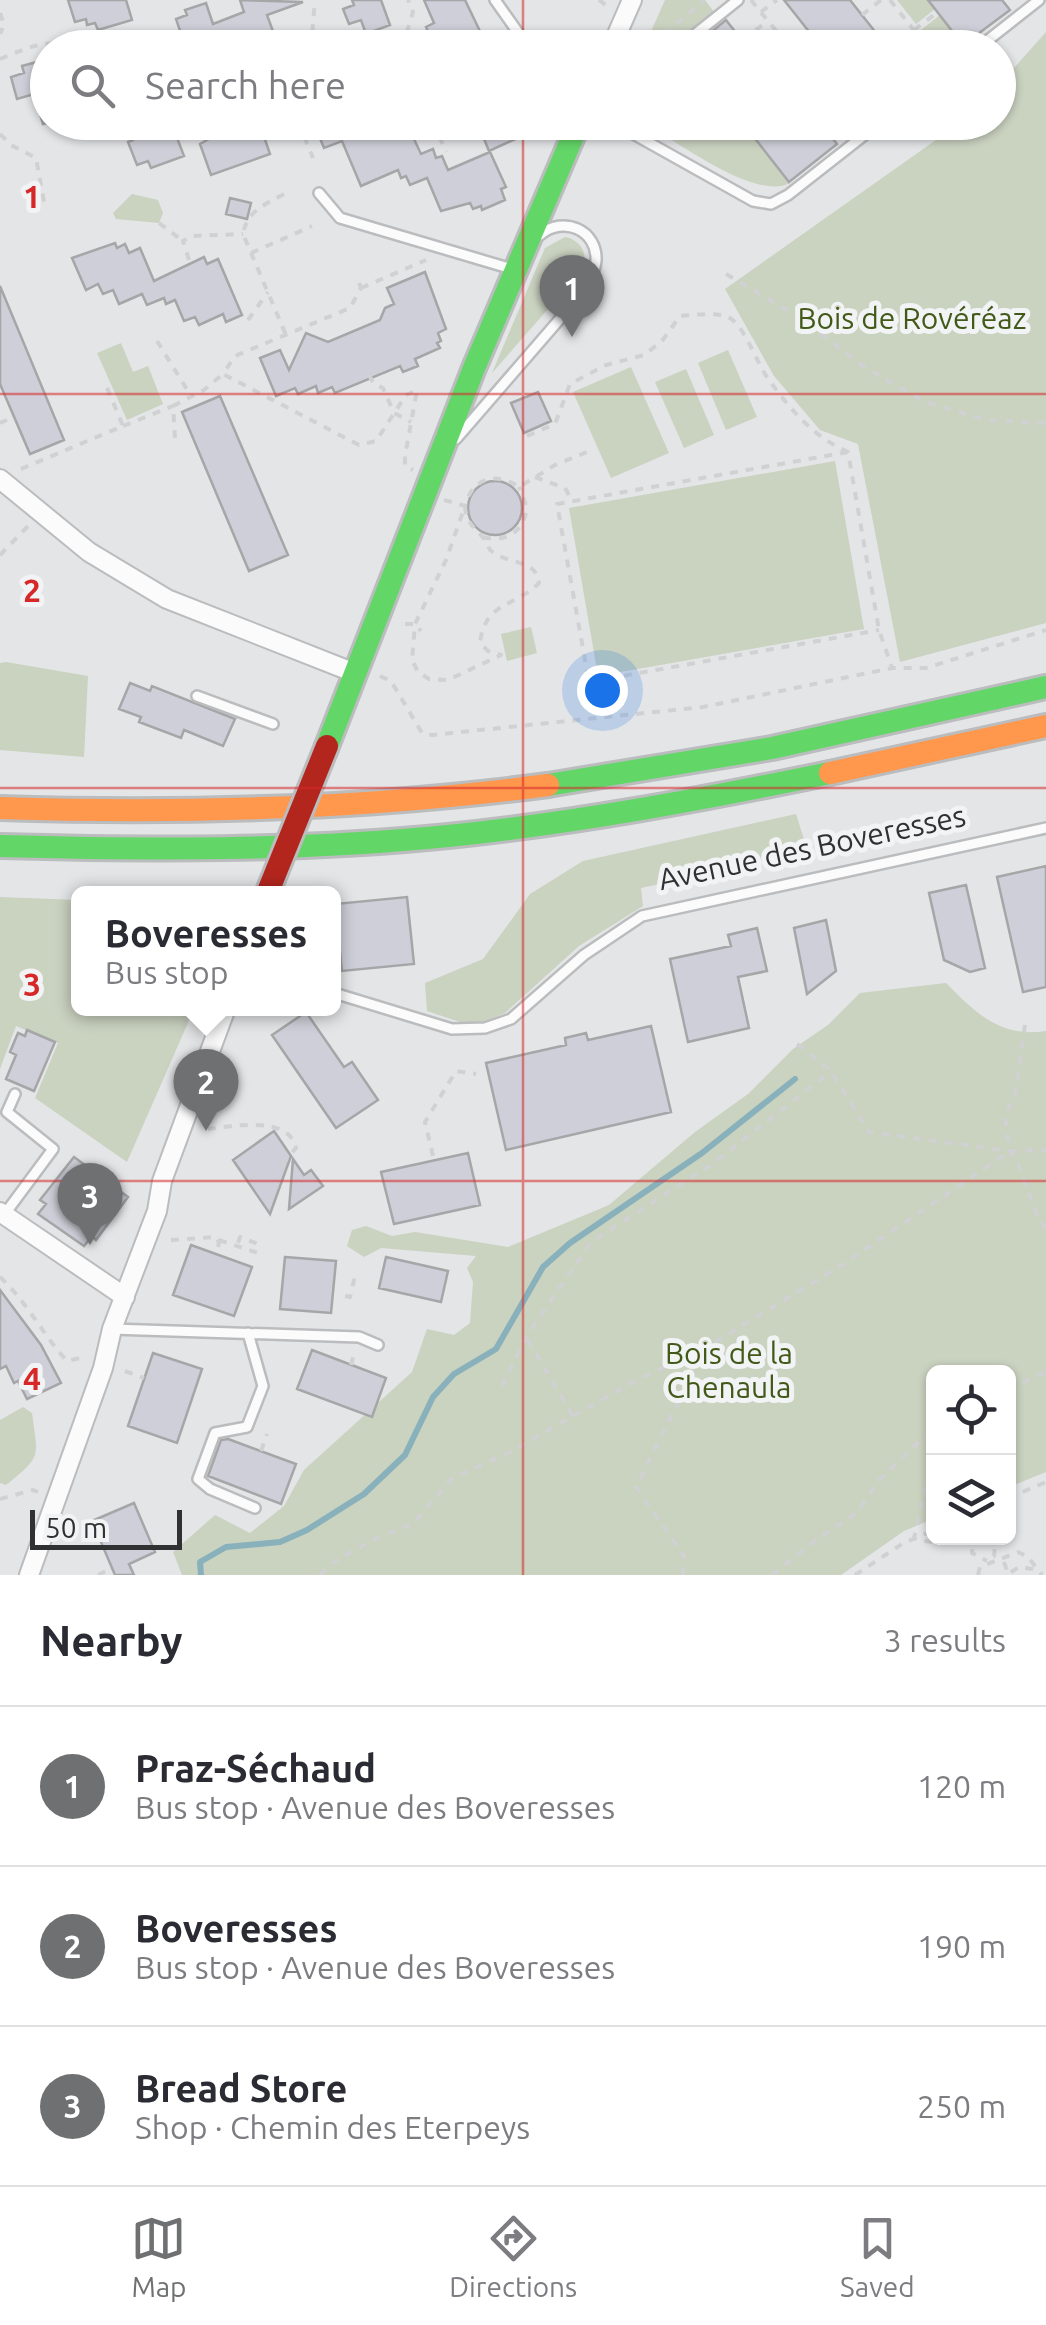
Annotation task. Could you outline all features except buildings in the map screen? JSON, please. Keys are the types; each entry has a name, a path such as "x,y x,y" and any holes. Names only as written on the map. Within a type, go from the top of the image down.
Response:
{"main road":[{"path":"270,886 357,668 428,466 571,140"},
{"path":"0,808 173,812 350,806 492,792 725,756 1046,688"},
{"path":"0,846 246,848 506,829 712,798 1046,726"}],"street":[{"path":"620,30 632,0"},
{"path":"0,479 89,552 167,599 357,668"},
{"path":"29,1575 103,1368 112,1328 157,1211 162,1181 223,1016"},
{"path":"2,1214 124,1297"}],"lane":[{"path":"495,0 517,30"},
{"path":"700,30 738,0"},
{"path":"1001,30 1039,0"},
{"path":"645,140 753,201 771,204 788,196 858,140"},
{"path":"319,193 340,218 519,260 550,227 576,227 593,244 594,273 584,291 428,466"},
{"path":"197,696 273,724"},
{"name":"Avenue des Boveresses","path":"341,995 452,1029 485,1028 511,1018 584,955 642,916 1046,828"},
{"path":"2,1214 53,1149 6,1112 15,1094"},
{"path":"112,1328 359,1336 378,1345"},
{"path":"248,1333 264,1386 247,1427 215,1433 198,1479 210,1490 255,1508"}],"path":[{"path":"312,30 314,0"},
{"path":"408,0 413,12 408,30"},
{"path":"669,30 704,0"},
{"path":"751,0 776,30"},
{"path":"761,12 777,0"},
{"path":"862,15 881,0"},
{"path":"890,0 914,30 938,12"},
{"path":"0,13 4,25 0,34"},
{"path":"756,30 768,20"},
{"path":"0,59 30,47"},
{"path":"0,134 11,145 36,158 45,207"},
{"path":"306,140 313,158"},
{"path":"441,140 446,152"},
{"path":"284,194 254,210 243,234 286,335"},
{"path":"158,223 184,241 189,260"},
{"path":"251,253 312,226"},
{"path":"184,241 191,236 243,234"},
{"path":"21,470 173,406 222,374 235,356 350,308 360,285 429,258"},
{"path":"726,274 799,317 863,366 923,401 986,420 1046,423"},
{"path":"248,320 268,293 276,292"},
{"path":"527,436 555,424 570,384 606,365 644,355 662,341 680,316 706,315 730,318 738,325 765,375 791,408 816,434 848,452"},
{"path":"157,341 191,396"},
{"path":"222,374 359,445 376,441 406,395 416,390 405,466 428,466"},
{"path":"370,374 374,384 384,388 394,412 410,422"},
{"path":"104,382 123,426"},
{"path":"173,406 176,438"},
{"path":"0,423 7,420"},
{"path":"518,487 592,450"},
{"path":"848,452 557,504 589,682 880,630"},
{"path":"848,452 880,630 892,668"},
{"path":"535,477 565,488 572,502"},
{"path":"465,506 470,526 494,554 532,569 540,579 534,589 504,604 482,626 480,643 488,651 502,655 448,680 429,679 418,672 412,660 415,624 446,560 468,493 482,480 504,478 518,487 527,508 520,527 507,538 483,537"},
{"path":"440,499 465,506"},
{"path":"0,555 39,514"},
{"path":"405,624 415,624 421,631"},
{"path":"357,668 390,681 422,733 432,734 703,706 892,668 926,668 1046,630"},
{"path":"1025,1026 1016,1090 1005,1118 1010,1151 1046,1230"},
{"path":"797,1044 831,1071 869,1132 1010,1151 1046,1150"},
{"path":"433,1156 425,1122 456,1071 476,1074"},
{"path":"502,1386 526,1337 591,1242 711,1164 831,1071"},
{"path":"208,1129 249,1123 287,1132 294,1137 296,1148 279,1168"},
{"path":"320,1575 335,1561 375,1539 414,1524 451,1479 510,1452 637,1380 706,1348 845,1263 1010,1151"},
{"path":"171,1240 199,1236 237,1246"},
{"path":"217,1254 218,1240"},
{"path":"345,1296 350,1297 356,1272"},
{"path":"0,1277 48,1333 63,1357 68,1361 80,1358"},
{"path":"526,1337 574,1416"},
{"path":"683,1575 684,1556 636,1487 706,1348"},
{"path":"125,1371 144,1378"},
{"path":"1016,1386 1046,1372"},
{"path":"262,1451 267,1434"},
{"path":"772,1575 855,1514 881,1478 926,1440"},
{"path":"1016,1495 1046,1482"},
{"path":"914,1538 926,1488"},
{"path":"1,1496 38,1492"},
{"path":"855,1575 926,1533"},
{"path":"914,1538 926,1542"},
{"path":"972,1545 972,1553 989,1561 1003,1561 1012,1552 1018,1552 1028,1557 1040,1572"},
{"path":"978,1575 980,1567 994,1556 995,1545"},
{"path":"1003,1561 1007,1574 1020,1567 1040,1572"},
{"path":"98,1575 112,1568"}],"green space":[{"path":"665,0 705,0 715,13 694,30 652,30"},
{"path":"897,0 928,0 935,9 916,24"},
{"path":"940,15 951,30 921,30"},
{"name":"Bois de Rovéréaz","path":"1046,32 1046,623 900,662 858,444 820,430 774,376 725,289 936,140 1016,140 1016,66"},
{"path":"672,140 756,140 790,183 760,185 724,171"},
{"path":"132,194 158,200 163,213 159,223 116,219 113,213"},
{"path":"565,237 582,248 583,269 492,373 545,248"},
{"path":"121,343 133,372 148,366 163,404 127,420 97,353"},
{"path":"728,350 757,417 726,430 698,363"},
{"path":"631,367 669,453 611,478 573,392"},
{"path":"686,369 714,435 684,448 655,382"},
{"path":"835,461 864,629 598,676 569,508"},
{"path":"531,627 537,653 507,661 501,634"},
{"path":"0,663 88,676 84,757 0,750"},
{"path":"796,814 808,852 641,888 643,906 579,946 505,1013 485,1021 463,1023 427,1011 425,983 483,959 530,894 583,861"},
{"path":"0,897 71,900 71,1016 191,1016 127,1162 35,1098 58,1043 16,1026 0,1069"},
{"name":"Bois de la Chenaula","path":"946,983 979,1013 1002,1027 1046,1031 1046,1472 1016,1484 1016,1365 926,1365 926,1522 904,1531 841,1575 182,1575 173,1552 215,1515 250,1533 284,1506 304,1470 412,1372 427,1329 454,1335 470,1323 473,1282 467,1268 476,1256 381,1248 364,1257 347,1246 352,1230 366,1226 392,1236 415,1232 508,1247 609,1205 695,1132 748,1094 793,1049 828,1025 860,993"},
{"path":"23,1407 32,1413 35,1455 6,1485 0,1483 0,1420"}],"waterway":[{"path":"201,1575 200,1562 226,1547 280,1542 364,1494 405,1455 433,1397 454,1374 496,1349 543,1267 570,1243 702,1153 795,1079"}],"traffic: fast":[{"path":"327,746 474,368 571,140"},
{"path":"548,785 772,748 1046,687"},
{"path":"0,846 224,848 448,836 639,809 830,773"}],"traffic: slow":[{"path":"830,773 1046,726"},
{"path":"0,808 274,808 411,800 548,785"}],"traffic: jam":[{"path":"270,886 327,746"}],"place":[{"name":"Praz-Séchaud","path":"572,337"},
{"name":"Boveresses","path":"206,1131"},
{"name":"Bread Store","path":"90,1245"}]}
